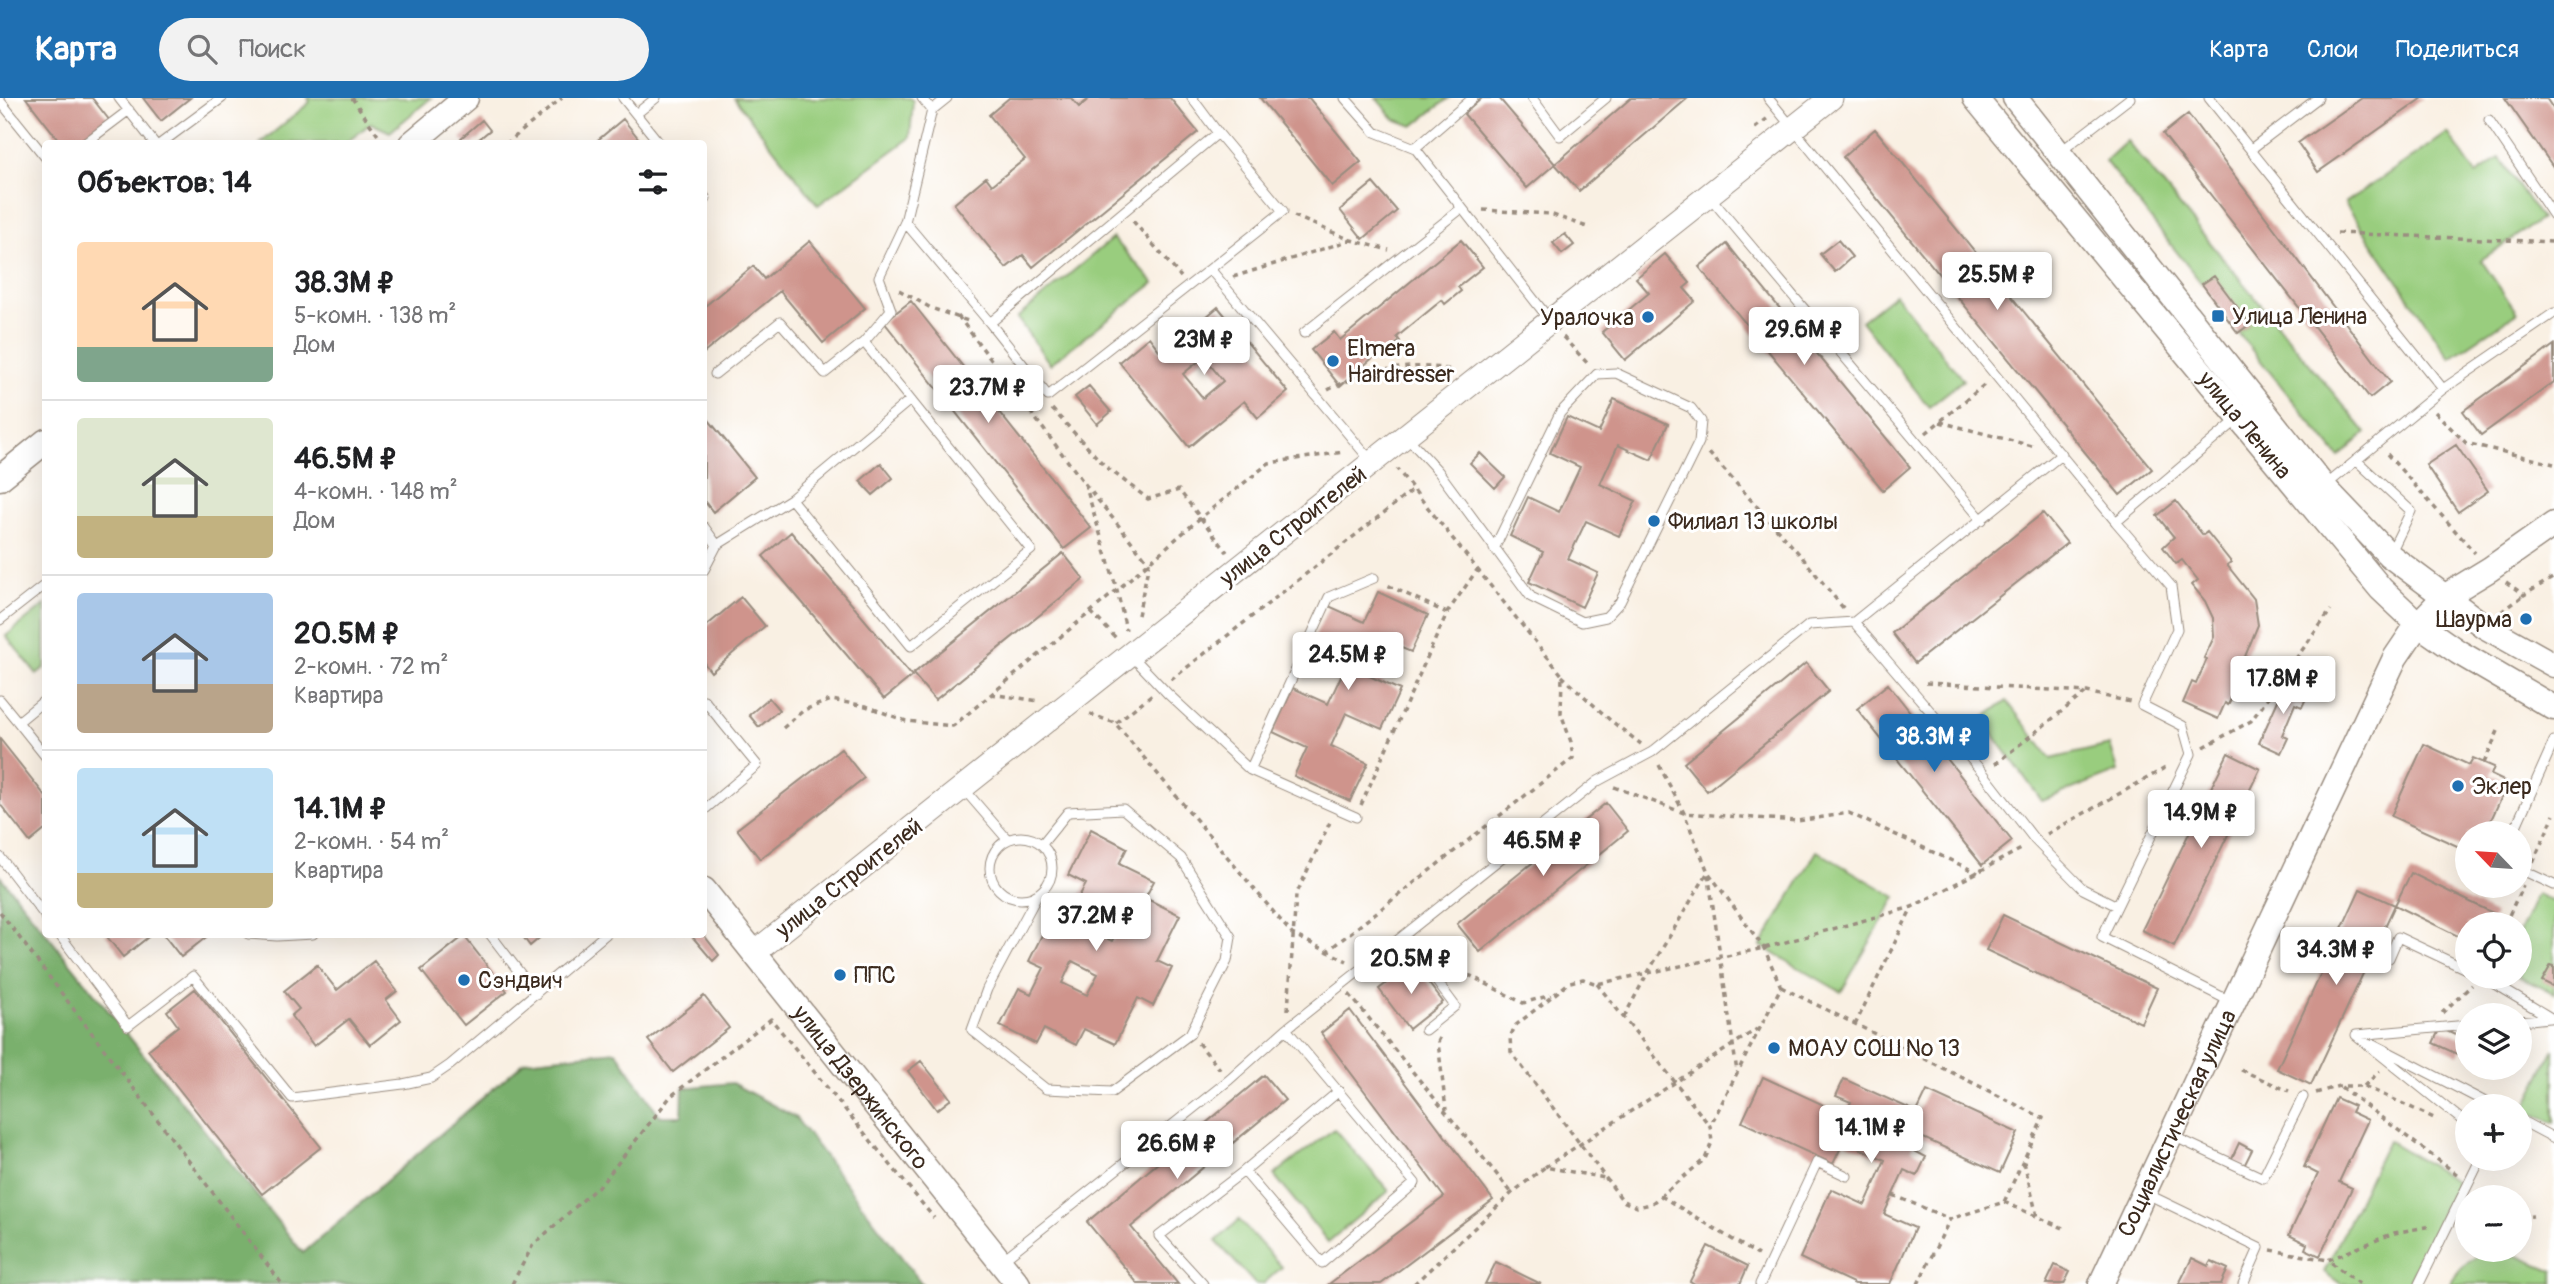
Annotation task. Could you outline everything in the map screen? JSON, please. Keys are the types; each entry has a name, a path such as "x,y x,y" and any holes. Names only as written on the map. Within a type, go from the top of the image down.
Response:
{"main road":[{"path":"416,140 466,98"},
{"name":"улица Ленина","path":"1975,98 2381,589 2418,624 2458,652 2554,708"},
{"name":"улица Ленина","path":"2015,98 2324,487 2389,555 2484,626 2554,665"},
{"path":"0,478 42,444"},
{"name":"Социалистическая улица","path":"2101,1284 2395,657 2418,624 2444,597 2490,569 2554,524"},
{"name":"улица Дзержинского","path":"707,894 1018,1284"}],"street":[{"name":"улица Строителей","path":"754,953 1240,568 1372,455 1406,435 1557,328 1709,196 1832,98"}],"lane":[{"path":"119,98 152,140"},
{"path":"165,140 222,98"},
{"path":"623,98 657,140"},
{"path":"636,114 656,98"},
{"path":"922,98 932,110"},
{"path":"715,374 780,322 825,373 864,342 891,310 879,277 905,222 932,110 947,98"},
{"path":"905,222 1048,397 1283,211 1217,133 1192,98"},
{"path":"1345,98 1375,132 1415,148 1557,328"},
{"path":"1415,148 1473,98"},
{"path":"1532,98 1560,136 1606,98"},
{"path":"1768,98 1795,127 2171,586 2177,629 2142,705 2183,726 2191,754 2102,937 2234,1003"},
{"path":"2060,152 2130,98"},
{"path":"2210,98 2443,389"},
{"path":"2251,149 2318,98"},
{"path":"0,101 42,153"},
{"path":"89,140 129,110"},
{"path":"2489,120 2554,216"},
{"path":"990,323 1217,133"},
{"path":"1709,196 1982,520"},
{"path":"1304,333 1462,208"},
{"path":"1210,269 1317,396 1372,455"},
{"path":"2324,487 2443,389 2554,313"},
{"path":"791,499 911,646 1031,550 864,342"},
{"path":"1406,435 1438,471 1494,549 1531,597 1582,622 1606,617 1620,602 1699,442 1702,421 1691,408 1616,373 1597,374 1560,413 1494,549"},
{"path":"707,564 717,545 791,499 910,400"},
{"path":"2116,522 2239,419"},
{"path":"1000,1262 1229,1080 1286,1028 1598,781 1652,752 1809,625 1854,622 2062,454"},
{"path":"2356,460 2411,511 2389,555"},
{"path":"707,531 717,545"},
{"path":"1250,770 1329,597 1374,578"},
{"path":"0,620 42,587"},
{"path":"1854,622 1983,773 2035,840 2084,890 2117,906"},
{"path":"1131,655 1250,770 1356,817"},
{"path":"0,700 42,752"},
{"path":"18,722 42,702"},
{"path":"707,704 757,765 707,807"},
{"path":"2518,821 2554,741"},
{"path":"963,788 1007,839"},
{"path":"1038,894 1019,900 1000,891 989,874 992,853 1007,839 1025,836 1042,844 1051,860 1050,879 1038,894 987,989 972,1030 1046,1089 1112,1092 1190,1034 1227,961 1231,937 1181,858 1123,809 1068,812 1042,844"},
{"path":"0,857 42,912"},
{"path":"2532,875 2554,885"},
{"path":"1403,936 1455,1006 1424,1030"},
{"path":"2389,958 2398,937 2455,964"},
{"path":"62,938 128,1026 193,976 292,1098 431,1078 601,938"},
{"path":"493,938 536,994"},
{"path":"2503,989 2526,1003"},
{"path":"2532,1007 2551,1018 2532,1020"},
{"path":"2356,1035 2455,1026"},
{"path":"1244,1171 1322,1264 1416,1183 1286,1028"},
{"path":"2356,1035 2470,1094"},
{"path":"2356,1035 2455,1115"},
{"path":"1203,1284 1159,1236 1244,1171 1339,1091"},
{"path":"2171,1135 2263,1178 2303,1097"},
{"path":"2532,1126 2554,1138"},
{"path":"1760,1284 1817,1162 1847,1176"},
{"path":"2420,1284 2476,1171"},
{"path":"2144,1193 2259,1248 2243,1284"}],"path":[{"path":"352,98 381,140"},
{"path":"511,140 562,98"},
{"path":"1747,135 1778,110"},
{"path":"1462,208 1550,214 1590,228"},
{"path":"1283,211 1351,240 1404,254"},
{"path":"1125,212 1189,286"},
{"path":"2317,232 2554,242"},
{"path":"1220,281 1351,240"},
{"path":"891,286 931,308 976,324"},
{"path":"958,316 1085,484 1149,563"},
{"path":"1557,328 1597,374"},
{"path":"1317,396 1350,378 1390,370 1433,366 1454,371 1444,380"},
{"path":"1916,441 1996,374"},
{"path":"1045,401 1105,467 1148,499 1179,489 1199,519 1240,568"},
{"path":"2426,403 2466,443 2554,464"},
{"path":"1940,422 2062,454"},
{"path":"1699,442 1802,557 1854,622"},
{"path":"2376,442 2490,569 2524,596 2554,577"},
{"path":"783,728 804,710 831,700 866,706 906,721 953,726 1269,463 1372,455 1414,489 1562,675 1610,720 1652,752 1684,813 1708,872 1764,948 1781,988 2043,1118 2004,1202"},
{"path":"1085,484 1117,590 1131,655"},
{"path":"1115,723 1414,489"},
{"path":"1131,655 1149,563"},
{"path":"1356,817 1447,613 1477,570"},
{"path":"1374,578 1447,613"},
{"path":"1597,984 1710,1126 1712,1142 1705,1159 1651,1204 1637,1207 1623,1201 1511,1052 1510,1037 1516,1025 1570,982 1583,979 1597,984 1647,974 1764,948 1912,907 2251,721 2331,610"},
{"path":"1091,612 1131,655"},
{"path":"1326,952 1573,758 1561,713 1562,675"},
{"path":"1907,682 2087,692 2142,705"},
{"path":"1983,773 2087,692"},
{"path":"990,694 1066,706 1115,723 1292,934 1362,967"},
{"path":"2484,763 2498,731"},
{"path":"1598,781 1684,813 1798,821 1849,813 1978,873"},
{"path":"1286,1028 1296,895 1336,808"},
{"path":"1708,872 1737,1074"},
{"path":"1623,1017 1708,872"},
{"path":"1856,1025 1912,907"},
{"path":"0,912 282,1284"},
{"path":"1429,971 1471,976 1523,1003 1555,994"},
{"path":"1341,984 1512,1193"},
{"path":"1710,1126 1781,988"},
{"path":"1446,1112 1438,1042 1455,1006"},
{"path":"512,1284 533,1245 603,1182 671,1096 771,1019 940,1224"},
{"path":"1414,1284 1512,1193 1545,1167 1759,1027"},
{"path":"1190,1034 1229,1080"},
{"path":"2241,1070 2303,1097 2339,1086 2364,1086 2444,1122"},
{"path":"2339,1086 2469,1184"},
{"path":"2023,1160 2038,1216"},
{"path":"1545,1167 1607,1178"},
{"path":"1893,1195 1950,1219 2004,1202 2063,1228"},
{"path":"1661,1196 1770,1263"},
{"path":"1918,1284 1950,1219"},
{"path":"2328,1260 2394,1233 2451,1222"},
{"path":"2259,1248 2328,1260 2359,1284"}],"green space":[{"path":"308,98 431,98 390,132 371,123 350,140 265,140 310,102"},
{"path":"734,98 910,98 913,101 910,138 818,205"},
{"path":"1376,98 1449,98 1413,126 1394,119"},
{"path":"2448,133 2476,174 2500,158 2541,219 2481,260 2517,313 2450,358 2345,203"},
{"path":"2127,141 2366,433 2339,457 2238,333 2249,324 2214,276 2202,284 2105,161"},
{"path":"1113,238 1154,283 1050,364 1017,318"},
{"path":"1895,294 1963,380 1929,407 1861,321"},
{"path":"42,607 42,670 37,674 6,636"},
{"path":"2007,701 2051,759 2110,745 2118,771 2042,801 1982,719"},
{"path":"1817,851 1896,897 1841,992 1761,946"},
{"path":"0,876 42,928 42,938 50,938 303,1253 525,1061 616,1051 660,1116 682,1116 683,1088 732,1083 795,1117 922,1284 0,1284"},
{"path":"2537,894 2554,902 2554,993 2532,983 2532,912 2528,912"},
{"path":"2554,1048 2554,1123 2532,1113 2532,1094"},
{"path":"1334,1129 1389,1191 1328,1242 1274,1175"},
{"path":"2388,1140 2457,1182 2408,1284 2341,1284 2324,1272"},
{"path":"1239,1220 1282,1267 1263,1284 1255,1284 1216,1241"},
{"path":"2532,1262 2554,1271 2554,1284 2450,1284 2466,1264"}],"building":[{"path":"26,98 92,98 110,121 87,140 59,140"},
{"path":"143,98 190,98 161,121"},
{"path":"1009,98 1071,98 1079,107 1090,98 1170,98 1198,132 1033,267 1023,255 1006,268 954,204 986,177 992,185 1025,159 989,115"},
{"path":"1260,98 1309,98 1361,162 1332,186"},
{"path":"1482,98 1499,98 1555,164 1527,188 1464,114"},
{"path":"1631,98 1688,98 1579,191 1555,164"},
{"path":"2362,98 2423,98 2318,172 2298,143"},
{"path":"2505,98 2546,98 2554,110 2554,168"},
{"path":"2188,114 2390,382 2370,398 2163,134"},
{"path":"623,119 640,140 598,140"},
{"path":"482,120 490,130 478,140 461,138"},
{"path":"1875,129 2152,469 2120,495 1843,157"},
{"path":"1373,183 1397,211 1363,239 1340,210"},
{"path":"1565,234 1574,245 1562,254 1553,243"},
{"path":"1461,240 1483,267 1458,287 1461,291 1445,304 1442,300 1397,337 1400,341 1386,352 1383,349 1340,386 1311,350 1334,332 1340,340"},
{"path":"1838,240 1852,257 1835,272 1820,254"},
{"path":"810,241 865,308 823,343 780,291 707,351 707,304 753,266 764,279"},
{"path":"1727,244 1910,467 1883,490 1699,267"},
{"name":"Уралочка","path":"1665,254 1690,283 1684,288 1695,301 1625,360 1602,332 1649,293 1636,278"},
{"path":"2214,276 2250,324 2238,333 2202,284"},
{"path":"911,301 1091,528 1064,549 884,322"},
{"path":"1218,307 1288,392 1258,418 1244,401 1189,447 1119,362 1149,337 1162,354","holes":["1204,357 1223,381 1203,398 1183,374"]},
{"path":"2554,345 2554,382 2481,435 2463,411"},
{"path":"1089,386 1111,412 1097,424 1075,397"},
{"path":"1614,399 1668,424 1651,460 1618,445 1600,484 1636,501 1619,536 1586,521 1568,559 1598,573 1582,607 1529,582 1543,552 1510,536 1528,497 1559,512 1580,467 1550,453 1567,417 1599,432"},
{"path":"707,418 755,477 713,512 707,505"},
{"path":"2456,445 2488,491 2458,512 2426,465"},
{"path":"1480,453 1505,477 1495,488 1470,463"},
{"path":"881,463 893,478 873,495 860,481"},
{"path":"2176,501 2203,535 2207,532 2231,562 2227,565 2254,599 2258,625 2239,671 2243,673 2228,705 2225,703 2218,719 2183,703 2192,682 2196,684 2214,637 2213,618 2205,601 2192,585 2198,580 2182,560 2176,564 2163,547 2174,537 2157,516"},
{"path":"2043,513 2067,543 1915,663 1892,633"},
{"path":"791,532 912,676 884,699 763,556"},
{"path":"1063,553 1084,579 935,700 913,674"},
{"path":"1378,592 1428,615 1411,652 1383,640 1367,675 1400,690 1382,729 1346,713 1331,746 1368,763 1350,801 1294,776 1307,748 1273,732 1293,688 1328,704 1348,661 1311,644 1329,606 1364,622"},
{"path":"741,597 765,626 711,672 707,667 707,625"},
{"path":"1806,663 1829,691 1707,791 1684,763"},
{"path":"2287,680 2310,690 2302,707 2295,704 2282,735 2288,738 2281,753 2259,743"},
{"path":"1888,684 2012,841 1982,865 1857,709"},
{"path":"769,698 779,710 759,727 749,715"},
{"path":"0,739 42,792 42,832 30,842 0,804"},
{"path":"2424,744 2469,765 2473,758 2494,767 2491,775 2508,783 2491,821 2455,821 2455,845 2391,816"},
{"path":"841,749 864,778 760,859 737,829"},
{"path":"2228,753 2260,769 2174,946 2142,930"},
{"path":"1606,803 1628,831 1480,952 1457,924"},
{"path":"1091,829 1127,848 1119,864 1154,881 1145,898 1180,915 1157,961 1172,968 1153,1006 1138,998 1115,1044 1084,1029 1076,1045 1044,1029 1036,1044 1000,1026 1019,988 1031,994 1044,968 1029,961 1061,897 1075,904 1086,884 1068,875","holes":["1097,911 1121,923 1112,941 1088,930","1072,961 1098,974 1087,995 1062,983"]},
{"path":"2411,873 2455,894 2455,898 2462,898 2491,912 2455,912 2455,935 2395,905"},
{"path":"2360,889 2395,905 2311,1085 2277,1069"},
{"path":"2003,915 2157,988 2141,1023 1986,950"},
{"path":"108,938 147,938 123,957"},
{"path":"166,938 205,938 181,957"},
{"name":"Сэндвич","path":"461,938 466,938 507,991 464,1025 421,970"},
{"path":"524,938 539,938 530,946"},
{"path":"693,938 706,938 719,955 713,961"},
{"path":"374,961 397,991 386,1000 401,1020 370,1045 349,1019 314,1046 291,1016 299,1009 284,991 317,965 337,990"},
{"path":"1413,963 1443,1002 1409,1029 1379,989"},
{"path":"2551,965 2554,966 2554,987 2542,981"},
{"path":"195,989 321,1147 262,1194 148,1050 178,1026 167,1011"},
{"path":"704,996 729,1028 673,1072 648,1040"},
{"path":"1350,1010 1493,1200 1381,1284 1329,1284 1444,1197 1321,1033"},
{"path":"2440,1028 2455,1035 2455,1053 2433,1043"},
{"path":"921,1061 951,1099 937,1110 908,1071"},
{"path":"1264,1075 1285,1100 1131,1227 1178,1284 1138,1284 1087,1222"},
{"name":"МОАУ СОШ № 13","path":"1763,1077 1845,1115 1851,1102 1836,1096 1844,1079 1917,1112 1927,1091 2018,1133 2000,1173 1917,1135 1911,1149 1926,1157 1917,1176 1904,1170 1884,1214 1915,1228 1890,1284 1855,1284 1800,1258 1831,1189 1865,1205 1885,1160 1844,1141 1833,1164 1742,1122"},
{"path":"2336,1098 2354,1106 2351,1112 2368,1120 2339,1182 2352,1188 2320,1256 2305,1249 2307,1244 2289,1235 2318,1174 2304,1167"},
{"path":"2239,1143 2252,1150 2244,1166 2231,1160"},
{"path":"1708,1246 1748,1266 1740,1284 1695,1284 1690,1281"},
{"path":"2192,1258 2208,1266 2211,1261 2228,1269 2221,1284 2179,1284"},
{"path":"1496,1262 1541,1284 1485,1284"},
{"path":"2055,1265 2070,1272 2064,1284 2046,1284"}],"place":[{"name":"Улица Ленина","path":"2218,316"},
{"name":"Уралочка","path":"1648,317"},
{"name":"Elmera Hairdresser","path":"1333,361"},
{"name":"Филиал 13 школы","path":"1654,521"},
{"name":"Шаурма","path":"2526,619"},
{"name":"Эклер","path":"2458,786"},
{"name":"ППС","path":"840,975"},
{"name":"Сэндвич","path":"464,980"},
{"name":"МОАУ СОШ № 13","path":"1774,1048"}]}
